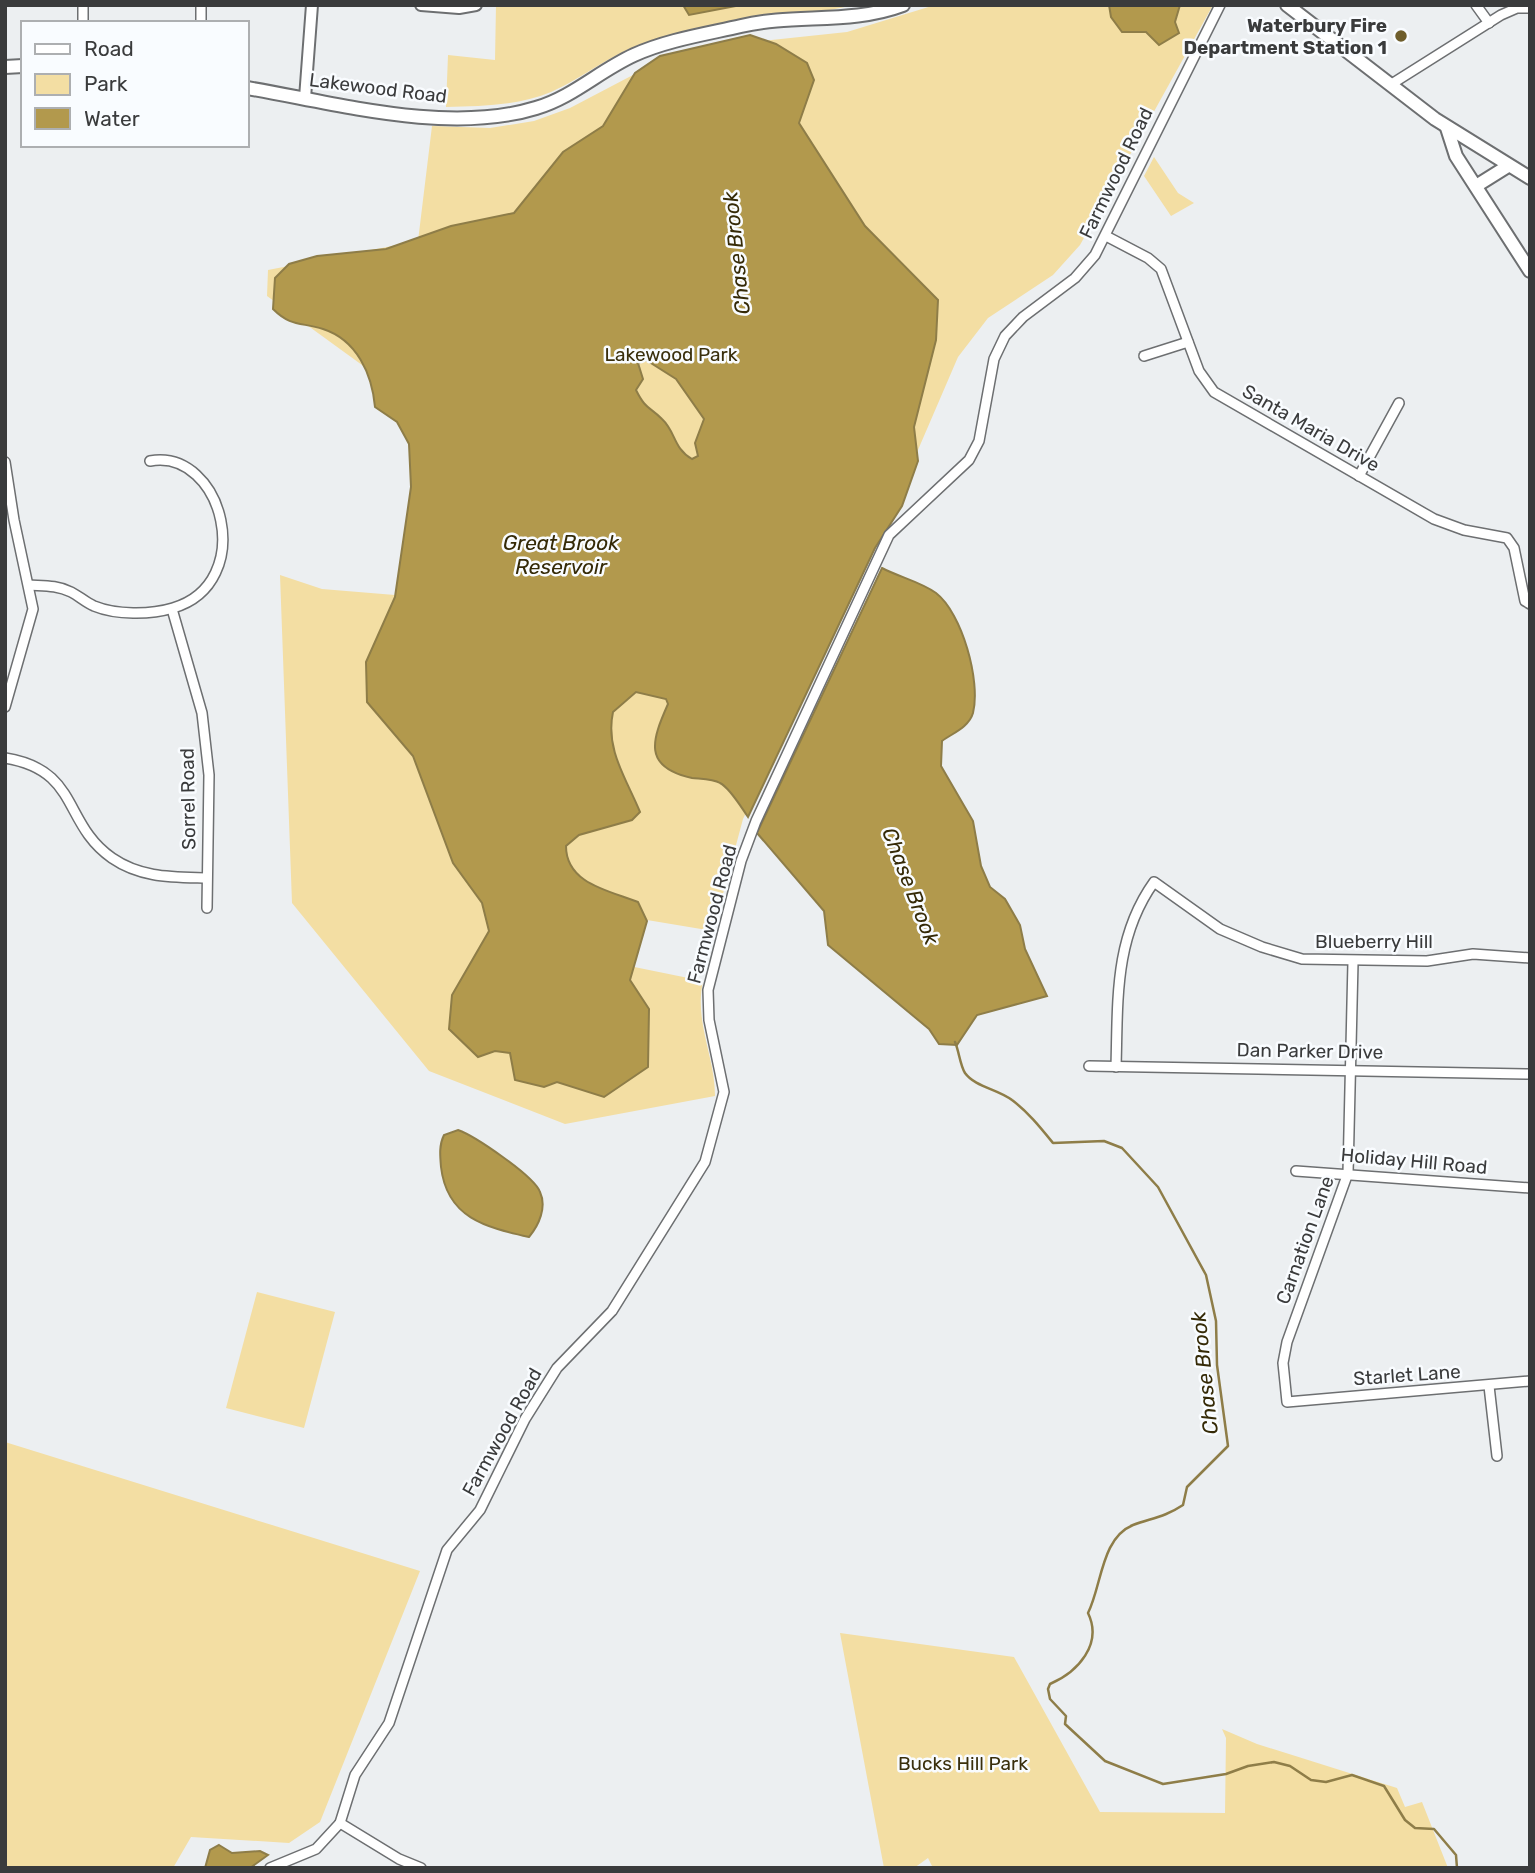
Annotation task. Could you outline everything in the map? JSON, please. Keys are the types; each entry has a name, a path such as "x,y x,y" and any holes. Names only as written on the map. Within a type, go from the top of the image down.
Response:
{"main road":[{"name":"Lakewood Road","path":"248,89 420,116 514,113 567,96 628,58 663,45 763,21 853,18 903,5"},
{"path":"1287,5 1447,128 1530,178"},
{"path":"1447,128 1456,156 1530,271"},
{"path":"1476,186 1508,166"}],"street":[{"path":"304,98 312,5"},
{"path":"421,5 475,6"},
{"name":"Farmwood Road","path":"270,1868 316,1849 340,1823 355,1775 389,1723 447,1550 480,1510 525,1419 557,1368 612,1311 705,1162 724,1092 709,1020 708,990 741,861 756,821 888,535 969,460 979,441 993,359 1005,336 1023,317 1075,278 1106,236 1139,163 1220,5"},
{"path":"1476,5 1489,23"},
{"path":"1390,85 1507,12 1528,7"},
{"name":"Santa Maria Drive","path":"1106,236 1158,266 1168,282 1202,377 1214,392 1442,523 1507,538 1514,548 1525,601 1530,604"},
{"path":"1144,356 1188,342"},
{"path":"1359,476 1399,403"},
{"path":"29,585 55,586 92,605 115,612 172,609 200,595 220,569 225,545 223,522 200,480 167,458 150,461"},
{"path":"5,462 9,519 29,585 33,609 5,707"},
{"name":"Sorrel Road","path":"172,609 202,713 209,775 207,908"},
{"path":"5,758 29,762 61,786 84,829 111,857 155,876 206,877"},
{"name":"Blueberry Hill","path":"1116,1066 1118,981 1123,944 1138,905 1154,881 1220,929 1262,947 1302,959 1353,962 1427,961 1474,954 1530,958"},
{"name":"Carnation Lane","path":"1287,1402 1283,1363 1287,1342 1348,1173 1353,962"},
{"name":"Dan Parker Drive","path":"1089,1066 1530,1074"},
{"name":"Holiday Hill Road","path":"1296,1171 1530,1188"},
{"name":"Starlet Lane","path":"1287,1402 1489,1387 1530,1381"},
{"path":"1489,1387 1496,1456"},
{"path":"340,1823 399,1859 421,1868"}],"green space":[{"path":"496,5 854,5 815,12 749,18 687,31 637,46 538,97 499,104 446,107 448,55 495,60"},
{"name":"Great Brook Reservoir","path":"935,5 1213,5 1080,245 1053,275 988,318 958,357 896,501 743,819 713,931 587,910 600,960 703,981 701,1011 715,1096 565,1124 429,1071 292,903 280,575 322,589 407,596 419,434 373,373 267,296 268,270 418,241 432,126 490,128 534,121 570,108 652,65 752,42 847,32"},
{"path":"1154,157 1178,193 1194,203 1171,216 1144,176"},
{"path":"257,1292 335,1312 304,1428 226,1408"},
{"path":"5,1442 420,1571 320,1822 289,1843 191,1837 173,1868 5,1868"},
{"name":"Bucks Hill Park","path":"840,1633 1014,1657 1100,1812 1225,1813 1226,1738 1222,1729 1257,1744 1397,1788 1405,1807 1422,1802 1448,1868 933,1868 928,1858 914,1868 884,1868"}],"water":[{"path":"683,5 741,5 689,15"},
{"path":"1109,5 1180,5 1175,22 1179,33 1159,45 1146,32 1122,32 1111,17"},
{"name":"Great Brook Reservoir","path":"750,35 776,44 807,63 814,80 799,123 865,226 938,300 936,340 914,427 918,461 902,506 875,548 748,817 724,785 676,773 658,759 655,740 668,704 666,699 636,692 613,712 611,726 614,751 640,812 632,820 579,835 566,846 568,859 581,878 638,902 647,921 630,980 649,1009 648,1067 604,1097 557,1082 544,1087 515,1080 510,1053 495,1051 478,1057 449,1029 452,995 489,931 482,903 453,863 413,756 367,702 366,662 395,597 411,487 409,444 397,422 375,407 370,382 361,360 345,341 323,329 291,321 273,309 275,278 289,264 317,256 386,249 451,226 514,213 563,152 603,126 635,73 660,56","holes":["646,360 676,379 704,419 695,443 698,456 692,459 681,450 667,424 645,405 636,390 643,379 638,363"]},
{"path":"882,568 936,593 954,616 961,631 972,666 975,699 973,713 964,726 942,741 941,766 973,821 981,866 990,887 1005,899 1020,925 1025,949 1047,996 977,1015 957,1045 939,1044 929,1029 828,945 824,911 757,833"},
{"path":"458,1130 503,1157 527,1176 540,1192 542,1210 529,1237 483,1224 460,1209 451,1198 445,1184 440,1154 444,1135"},
{"path":"219,1845 232,1853 260,1851 268,1855 250,1868 205,1868 210,1850"}],"waterway":[{"name":"Chase Brook","path":"955,1042 963,1070 969,1078 1012,1100 1053,1143 1104,1141 1122,1148 1158,1187 1206,1275 1216,1321 1217,1365 1228,1446 1187,1487 1183,1505 1164,1515 1133,1525 1122,1531 1114,1540 1088,1613 1092,1624 1090,1646 1078,1664 1050,1684 1048,1689 1050,1699 1066,1716 1065,1724 1105,1761 1163,1784 1226,1774 1248,1766 1274,1762 1290,1766 1311,1780 1326,1782 1352,1775 1384,1786 1405,1820 1415,1828 1434,1829 1456,1855 1457,1868"}],"place":[{"name":"Waterbury Fire Department Station 1","path":"1401,36"}],"park label":[{"name":"Lakewood Park","path":"671,354"}]}
